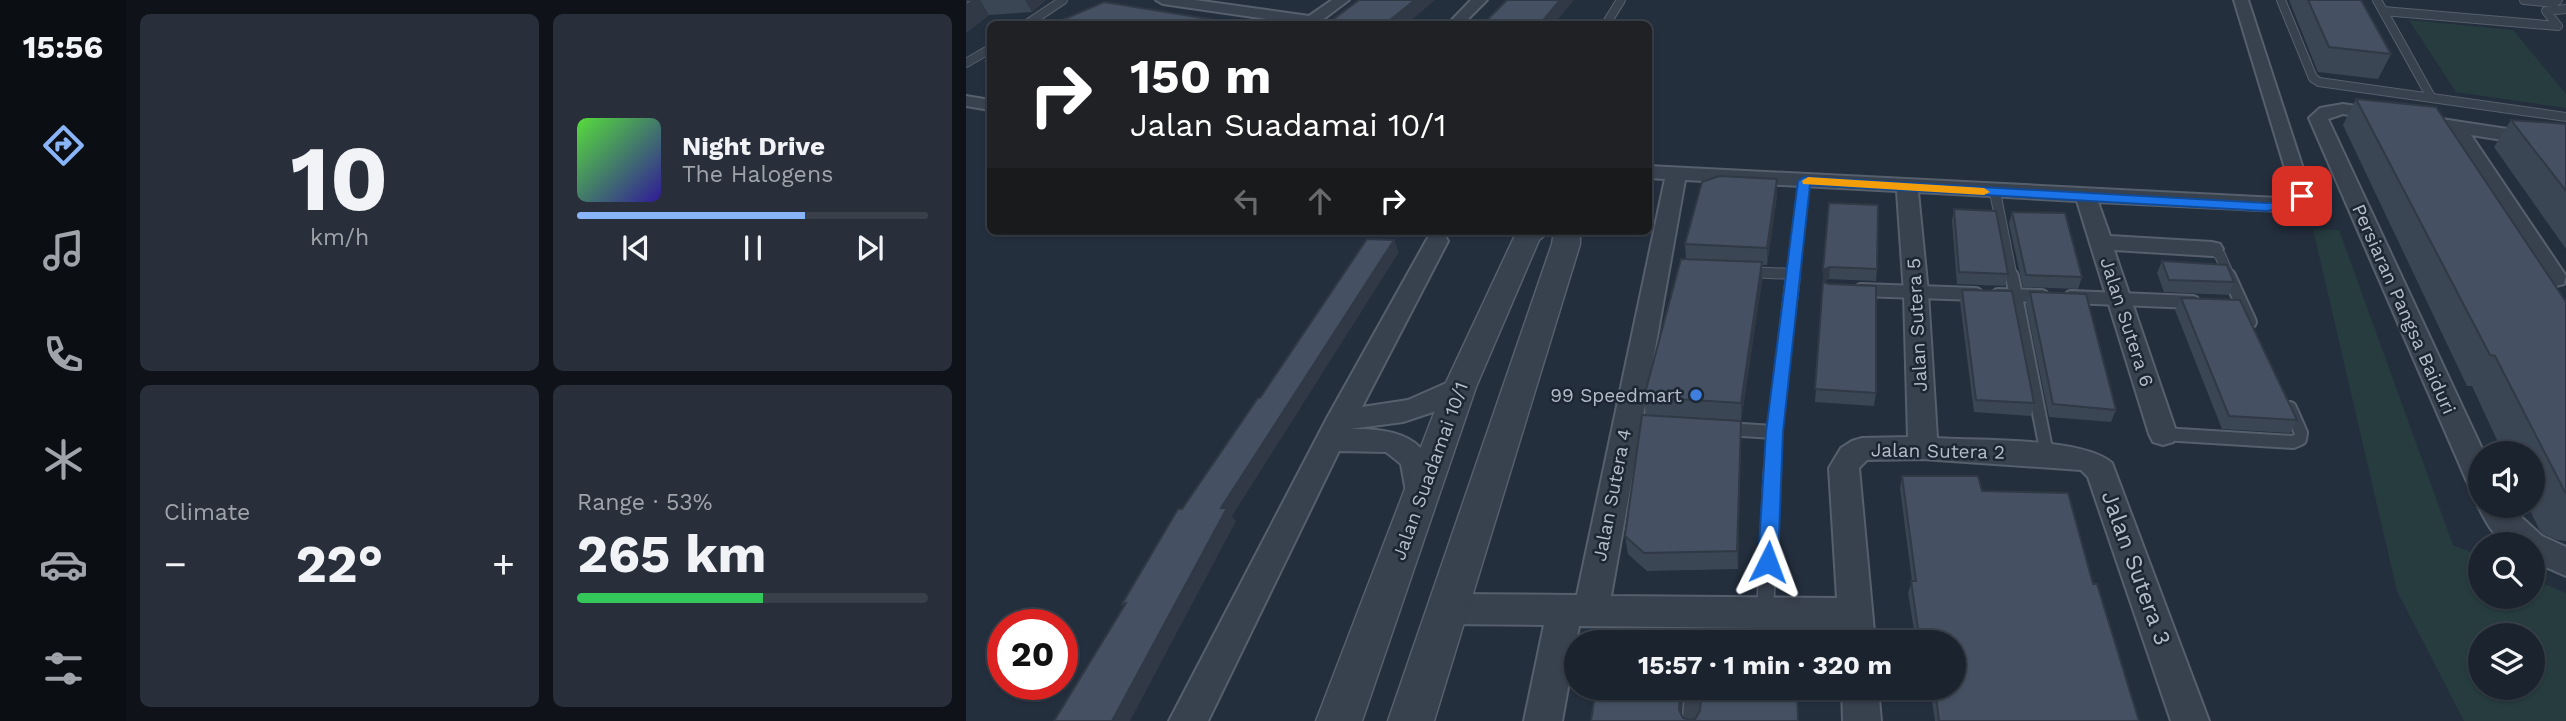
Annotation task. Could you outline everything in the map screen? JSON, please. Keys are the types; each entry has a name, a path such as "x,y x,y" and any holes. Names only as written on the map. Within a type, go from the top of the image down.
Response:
{"street":[{"path":"1163,0 1297,21"},
{"path":"1313,21 1342,0"},
{"path":"1458,21 1480,0"},
{"path":"1652,173 1804,181 1908,195 1995,192 2088,204 2281,205 2302,196 2241,0"},
{"path":"966,101 987,104"},
{"name":"Persiaran Pangsa Baiduri","path":"2456,126 2343,109 2326,112 2318,118 2468,450"},
{"path":"2456,126 2564,144"},
{"path":"2456,126 2556,279"},
{"name":"Jalan Sutera 4","path":"1543,721 1632,423 1664,268 1676,174"},
{"name":"Jalan Sutera 5","path":"1908,195 1916,293 1923,448"},
{"name":"Jalan Sutera 6","path":"2088,204 2163,435"},
{"name":"Jalan Suadamai 10/1","path":"1339,721 1460,387 1528,235"},
{"path":"1411,721 1567,235"},
{"path":"1188,721 1336,429 1437,241"},
{"path":"2101,242 2212,249"},
{"path":"1336,429 1413,411 1460,387"},
{"path":"1336,429 1398,445 1416,462 1421,492"},
{"name":"Jalan Sutera 2","path":"1856,628 1844,468 1851,456 1862,449 1923,448 2047,454"},
{"name":"Jalan Sutera 3","path":"2047,454 2091,462 2101,471 2190,721"},
{"path":"2501,518 2513,532"},
{"path":"2545,552 2566,562"},
{"path":"1447,609 1571,620 1765,613 1856,628"},
{"path":"1861,700 1862,721"}],"lane":[{"path":"1032,21 1063,0"},
{"path":"1608,21 1621,0"},
{"path":"2281,0 2315,80 2566,117"},
{"path":"2377,0 2431,97"},
{"path":"2524,0 2554,3 2558,0"},
{"path":"2566,9 2546,11 2566,34"},
{"path":"2383,11 2558,26"},
{"path":"966,64 987,51"},
{"path":"1765,613 1774,432 1804,181"},
{"path":"1995,192 2047,454"},
{"path":"2212,249 2220,255 2235,304 2258,339"},
{"path":"1726,271 1794,274"},
{"path":"1854,290 2201,302"},
{"path":"2163,435 2293,442 2300,439 2301,433 2285,398"},
{"path":"1707,428 1774,432"},
{"path":"1691,721 1692,700"}],"green space":[{"path":"2409,20 2513,30 2566,94 2566,108 2456,92"},
{"path":"2313,229 2339,230 2453,545 2468,551 2468,609 2545,609 2545,584 2566,593 2566,721 2464,721 2397,591"}],"building":[{"path":"1359,0 1415,0 1389,21 1331,21"},
{"path":"1507,0 1560,0 1542,21 1486,21"},
{"path":"2308,0 2361,0 2391,54 2329,47"},
{"path":"1104,2 1221,21 1060,21"},
{"path":"2356,99 2436,107 2566,302 2566,494 2545,453 2545,441 2539,441 2495,356 2490,355"},
{"path":"2511,120 2566,124 2566,191"},
{"path":"1719,176 1777,179 1767,248 1685,244 1702,182"},
{"path":"1829,203 1878,205 1877,269 1830,267 1823,270"},
{"path":"1954,209 1996,211 2008,274 1959,272"},
{"path":"2012,212 2065,213 2082,277 2026,275"},
{"path":"1367,239 1394,240 1221,508 1227,508 1112,721 1054,721 1067,700 1078,700 1078,682 1126,603 1122,604 1178,509 1182,509"},
{"path":"1681,259 1762,262 1741,403 1644,397"},
{"path":"2162,261 2227,265 2234,282 2169,280"},
{"path":"1823,282 1876,286 1876,393 1815,389"},
{"path":"1962,290 2012,291 2034,403 1976,400"},
{"path":"2030,292 2086,294 2116,410 2053,404"},
{"path":"2181,298 2240,300 2297,420 2229,416"},
{"path":"1642,415 1741,421 1737,551 1644,553 1625,536"},
{"path":"1902,476 1978,476 1982,491 2068,493 2093,584 2097,584 2139,721 1939,721 1936,700 1966,700 1966,630 1918,630 1911,581 1916,581"},
{"path":"1594,700 1679,700 1679,710 1683,718 1690,720 1695,719 1700,711 1701,700 1797,700 1798,721 1591,721"}],"slow traffic":[{"path":"1808,181 1984,192"}],"place":[{"name":"99 Speedmart","path":"1696,395"}],"route":[{"path":"1768,562 1774,432 1804,181 2267,207 2281,205 2302,196"}]}
